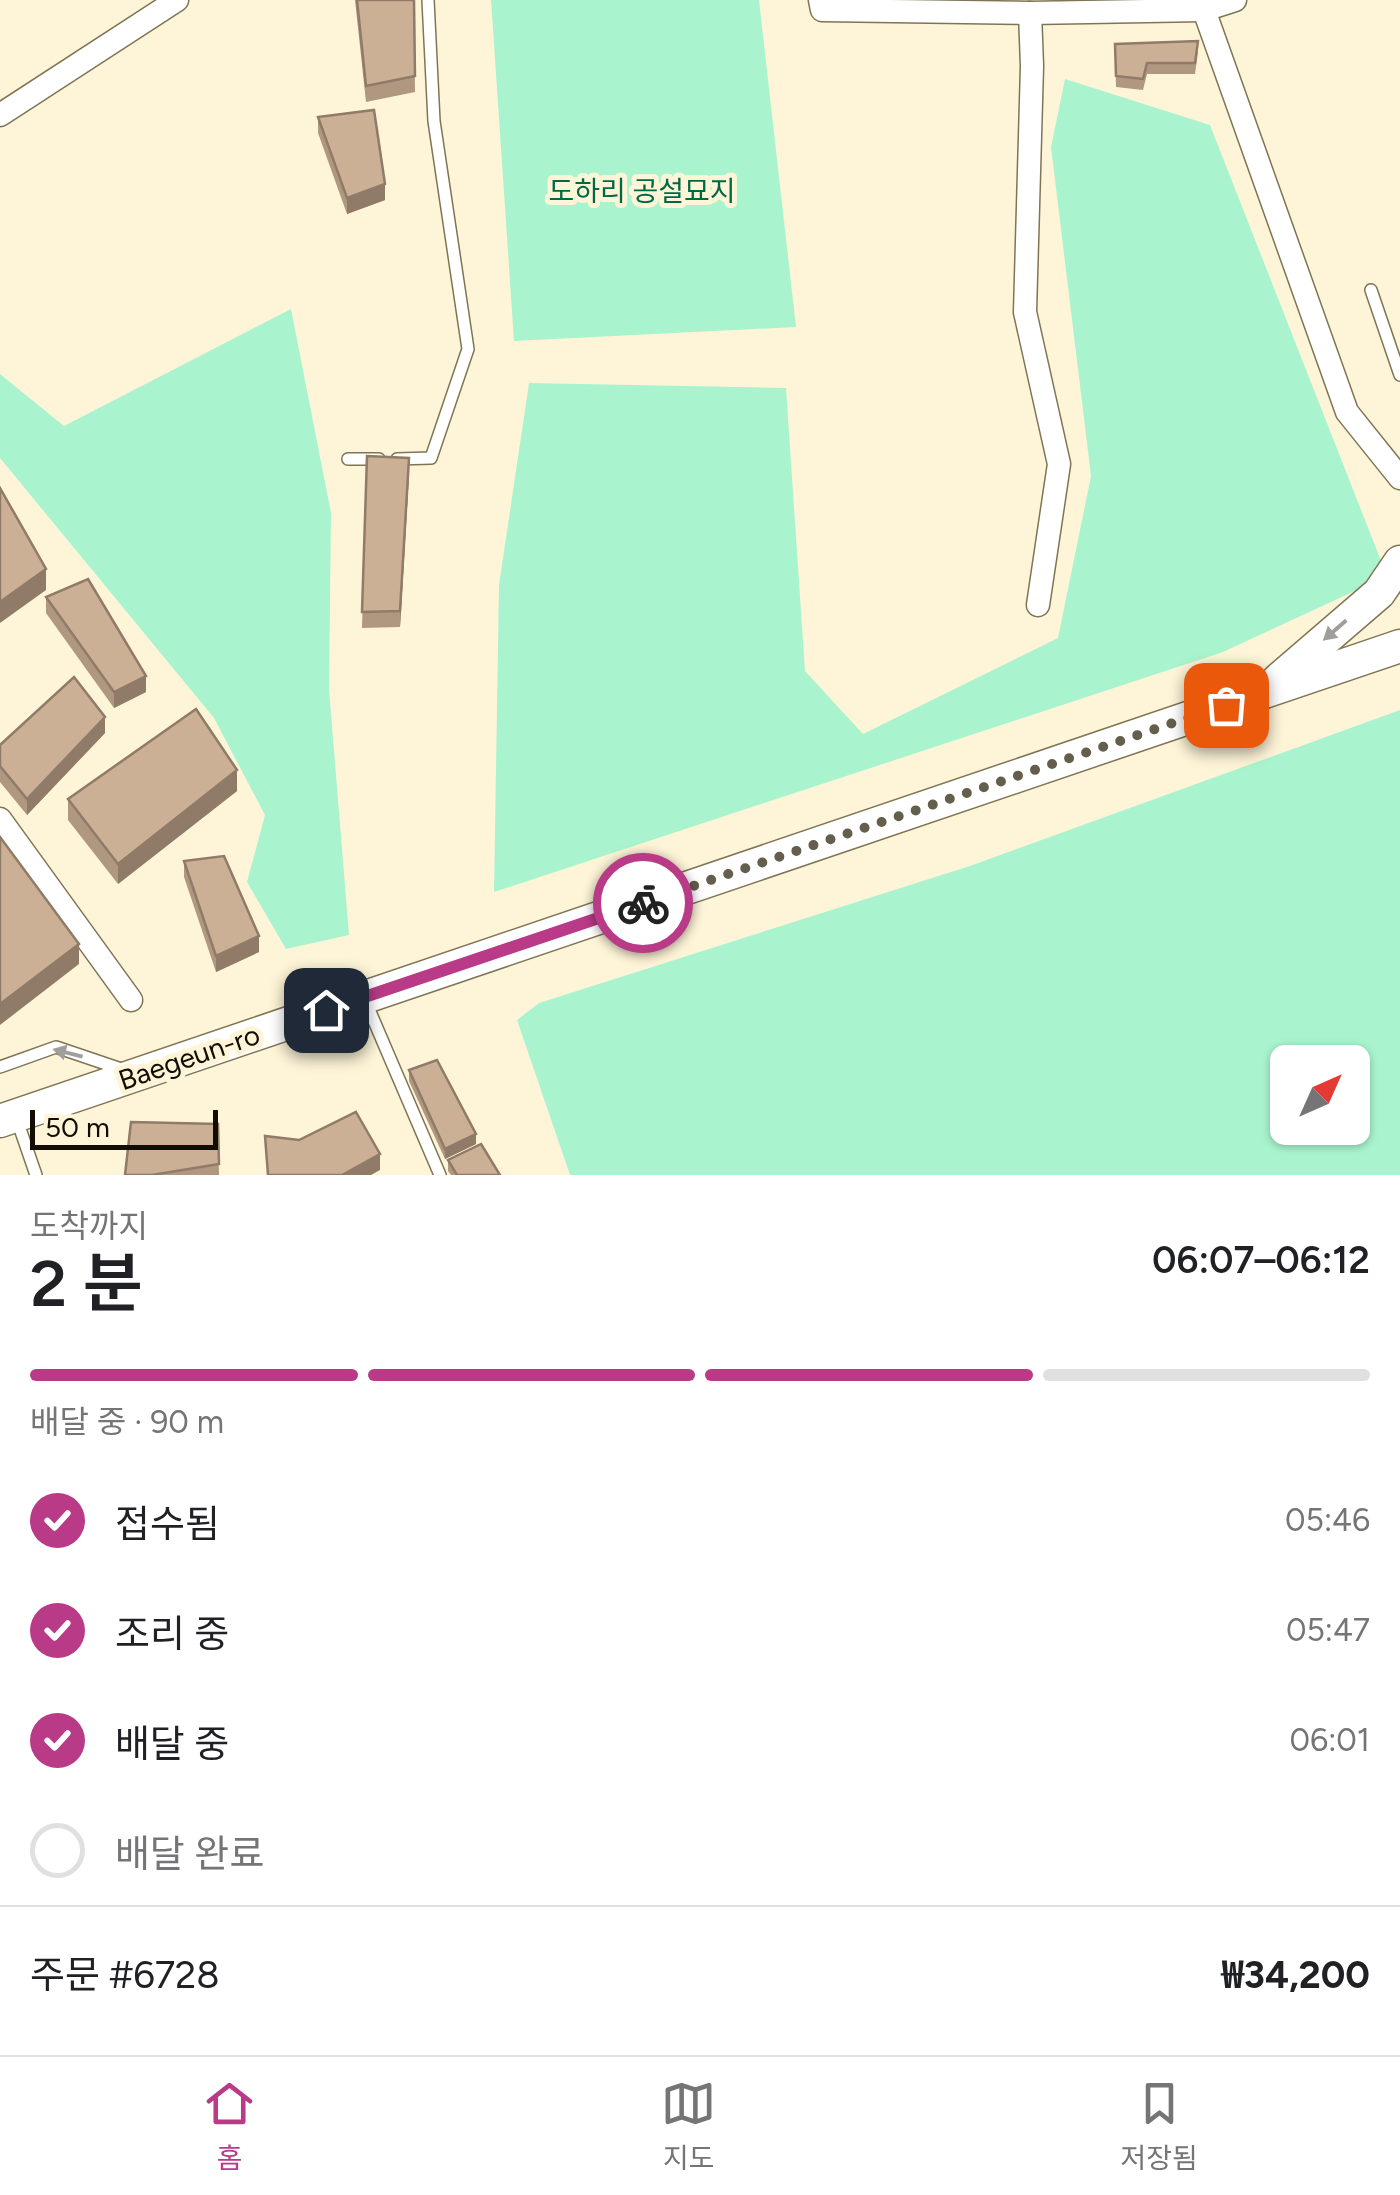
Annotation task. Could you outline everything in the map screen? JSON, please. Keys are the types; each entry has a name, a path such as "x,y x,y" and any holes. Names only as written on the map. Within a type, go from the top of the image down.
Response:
{"main road":[{"path":"1263,692 1379,592 1400,562"},
{"name":"Baegeun-ro","path":"8,1118 1400,646"}],"street":[{"path":"0,115 177,0"},
{"path":"820,0 822,10 1030,14 1204,10 1233,0"},
{"path":"1204,10 1347,412 1400,478"},
{"path":"1030,14 1025,312 1059,464 1038,605"},
{"path":"0,819 130,1000"}],"lane":[{"path":"348,459 431,458 468,349 434,121 428,0"},
{"path":"1372,290 1400,374"},
{"path":"364,998 440,1175"},
{"path":"0,1067 56,1047 137,1074"},
{"path":"8,1118 36,1175"}],"green space":[{"name":"도하리 공설묘지","path":"491,0 759,0 796,327 514,341"},
{"path":"1065,79 1210,125 1387,576 1223,652 494,892 499,585 529,383 786,388 805,671 863,734 1058,638 1091,476 1051,147"},
{"path":"291,309 331,513 329,689 349,935 286,949 247,882 265,815 214,718 0,458 0,374 64,426"},
{"path":"1400,710 1400,1175 570,1175 517,1020 539,1003 970,866"}],"building":[{"path":"357,0 414,0 415,76 366,86"},
{"path":"1198,41 1195,63 1147,63 1143,79 1116,76 1115,44"},
{"path":"374,110 385,184 347,198 318,117"},
{"path":"367,456 409,458 400,611 362,612"},
{"path":"0,488 46,569 0,602"},
{"path":"88,579 146,676 114,692 46,597"},
{"path":"74,677 105,717 27,799 0,766 0,745"},
{"path":"196,709 237,770 118,864 68,799"},
{"path":"0,837 79,944 0,1004"},
{"path":"224,856 259,936 216,956 184,861"},
{"path":"437,1060 476,1134 445,1149 409,1070"},
{"path":"356,1112 380,1154 342,1175 268,1175 265,1136 299,1140"},
{"path":"131,1122 218,1124 219,1164 152,1175 125,1175"},
{"path":"481,1144 500,1175 457,1175 448,1160"}],"way so far":[{"path":"643,903 1226,705"}],"route":[{"path":"326,1010 643,903"}]}
